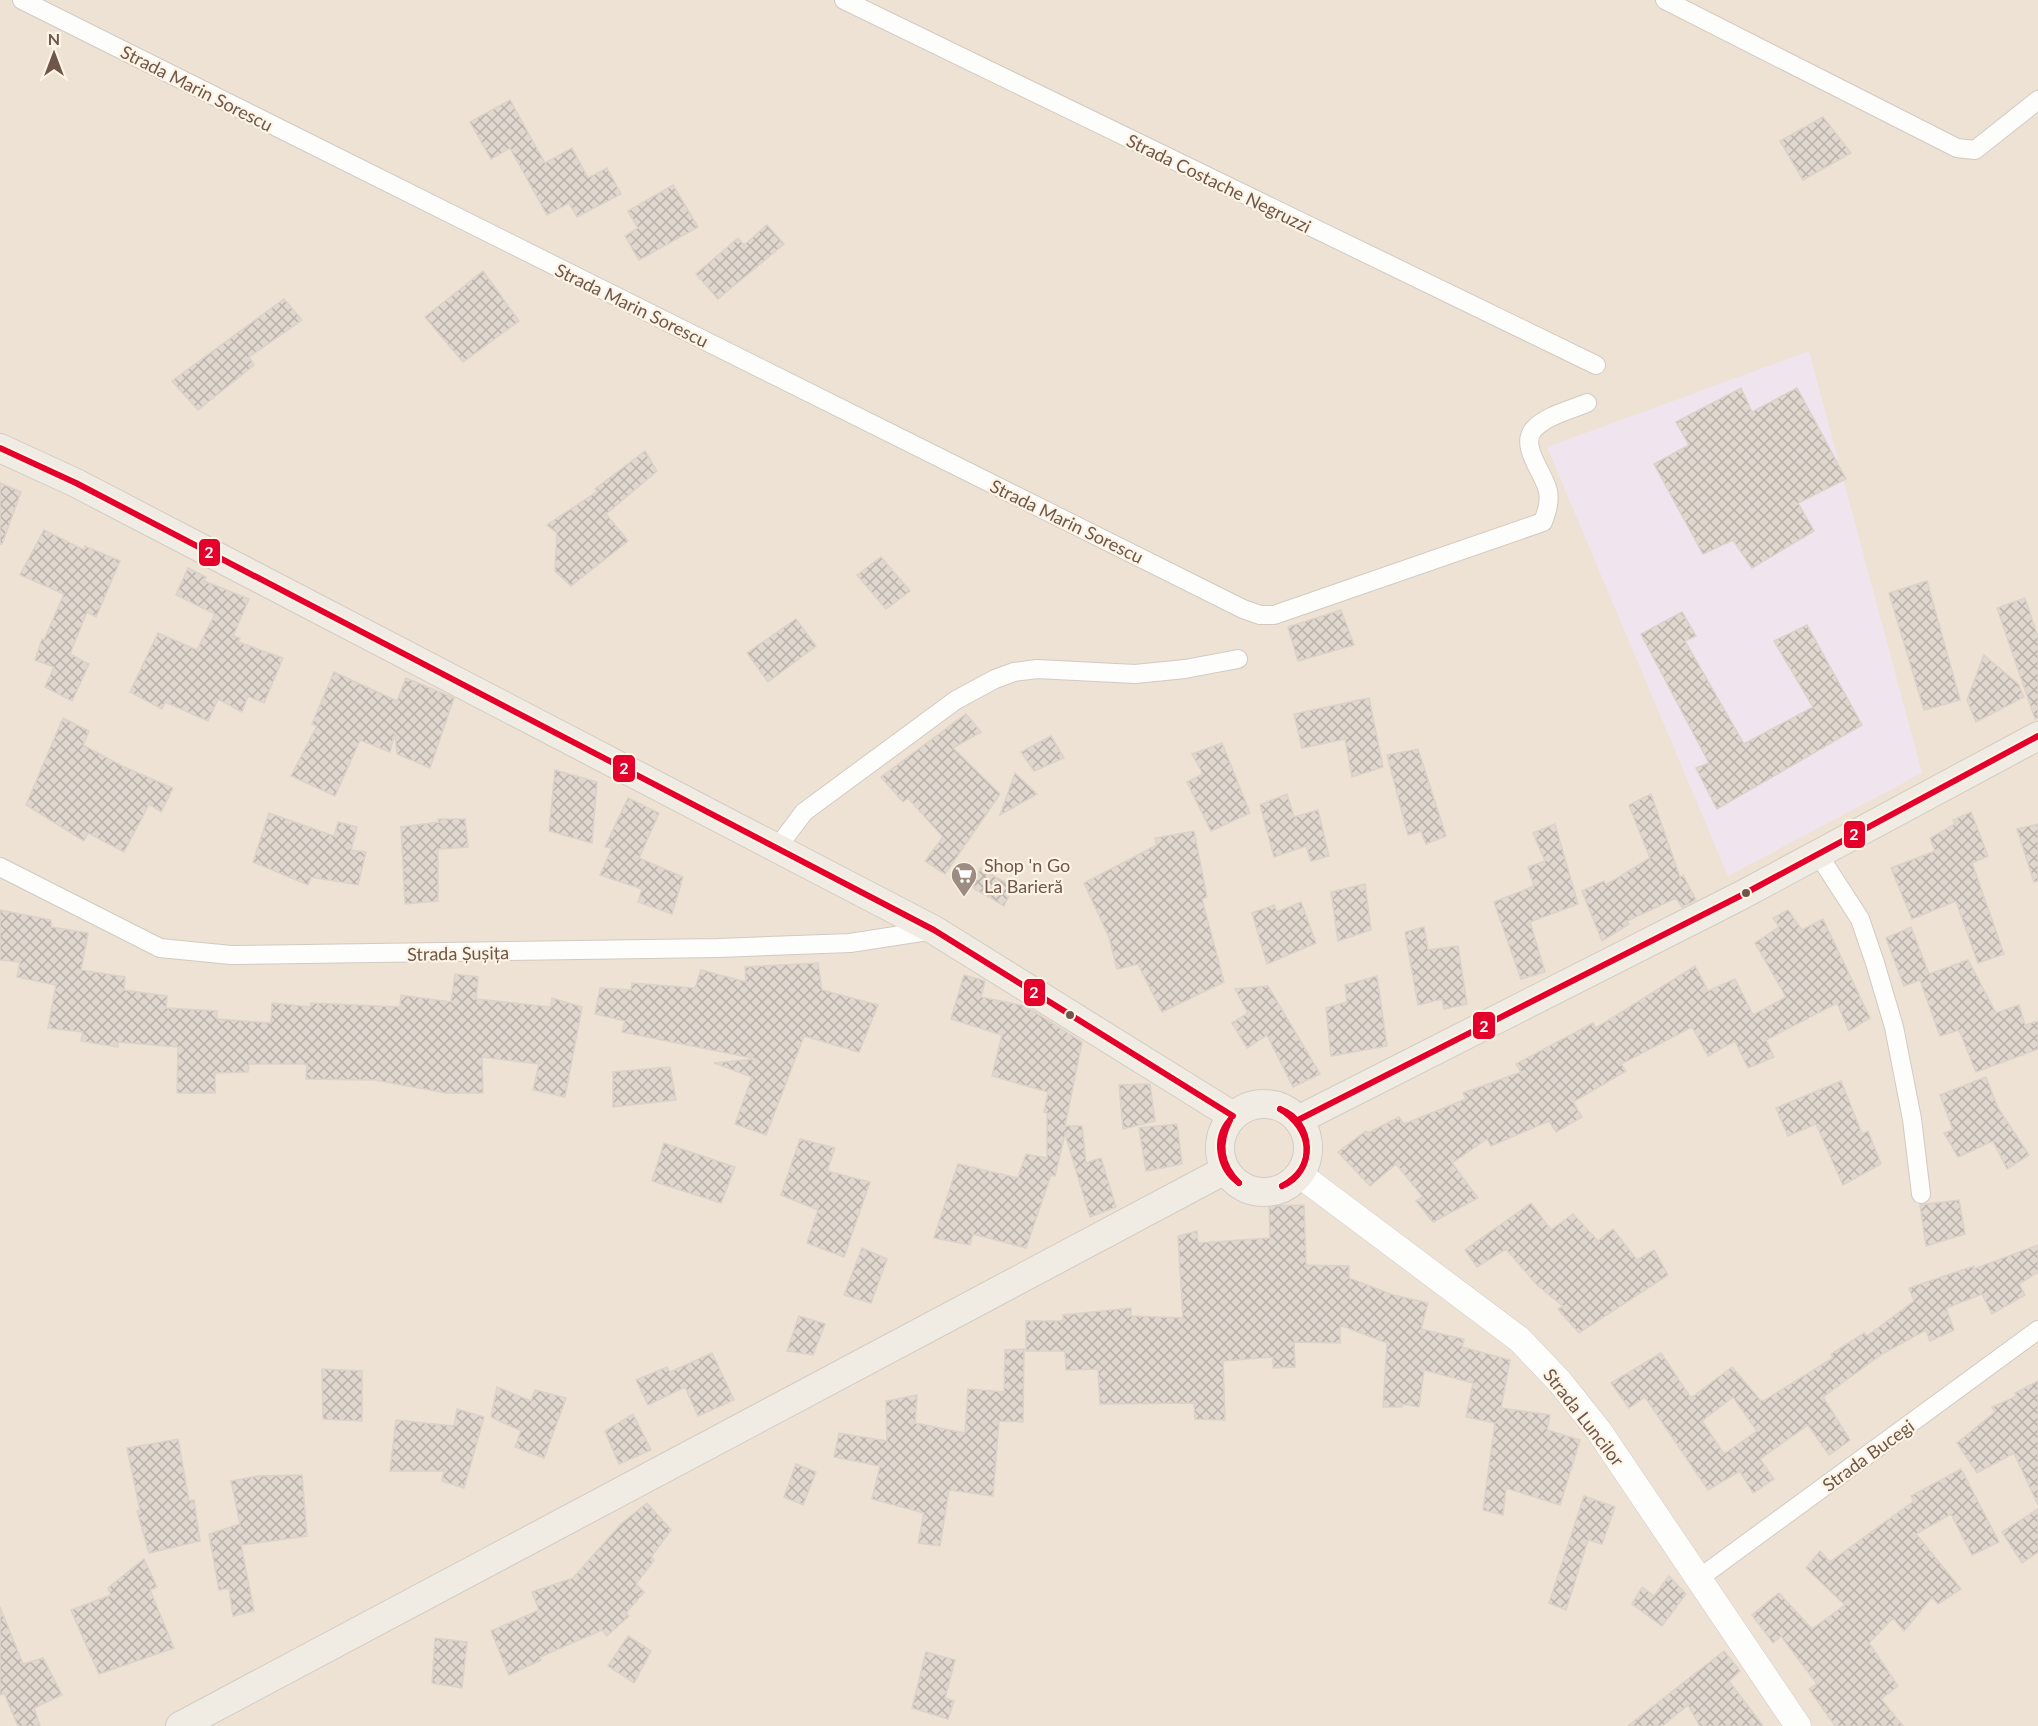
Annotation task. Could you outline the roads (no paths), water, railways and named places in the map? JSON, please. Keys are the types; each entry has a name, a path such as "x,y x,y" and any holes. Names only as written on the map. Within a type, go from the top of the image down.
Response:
{"main road":[{"path":"0,448 97,494 934,930 1233,1116"},
{"path":"1298,1120 1740,897 2038,736"},
{"path":"1259,1104 1274,1105 1287,1110 1298,1120 1305,1132 1308,1147 1306,1161 1299,1174 1289,1184 1275,1190 1261,1192 1234,1181 1225,1170 1220,1156 1220,1142 1233,1116 1245,1108 1259,1104"},
{"path":"180,1726 1225,1170"},
{"name":"Strada Luncilor","path":"1299,1174 1519,1340 1560,1382 1599,1431 1798,1726"}],"street":[{"name":"Strada Marin Sorescu","path":"22,0 1243,609 1260,615 1274,615 1543,522 1549,506 1548,490 1528,444 1532,431 1543,422 1587,403"},
{"name":"Strada Costache Negruzzi","path":"844,0 1596,365"},
{"path":"1665,0 1958,148 1975,150 2038,100"},
{"path":"777,848 804,812 956,700 1014,672 1037,669 1135,674 1185,669 1238,659"},
{"path":"1818,854 1860,919 1878,974 1894,1027 1910,1107 1921,1194"},
{"name":"Strada Șușița","path":"0,867 160,948 231,955 719,948 850,943 934,930"},
{"name":"Strada Bucegi","path":"1698,1579 2038,1330"}],"place":[{"name":"Shop 'n Go La Barieră","path":"964,898"}]}
